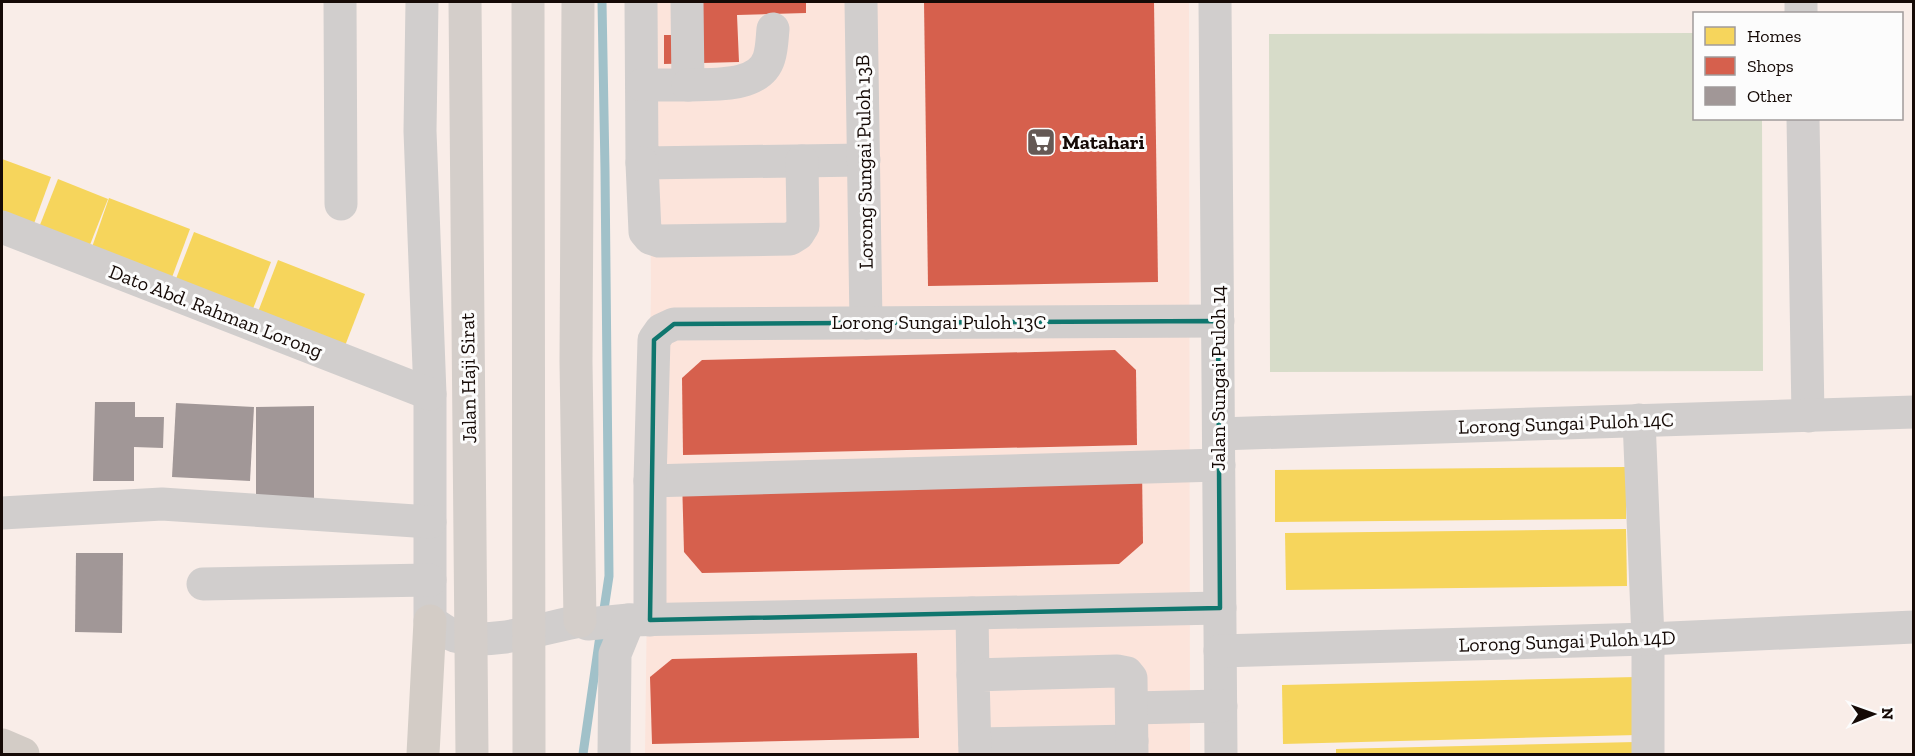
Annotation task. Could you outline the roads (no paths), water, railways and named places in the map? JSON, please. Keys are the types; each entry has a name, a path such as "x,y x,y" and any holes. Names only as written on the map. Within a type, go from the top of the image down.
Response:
{"highway":[{"path":"423,754 430,621"},
{"path":"2,745 23,754"}],"main road":[{"name":"Jalan Haji Sirat","path":"465,2 472,754"},
{"path":"578,2 576,362 614,621"},
{"path":"528,17 529,754"}],"street":[{"path":"340,2 341,204"},
{"path":"422,2 420,131 430,394 430,621 453,635 484,640 614,621 1220,608"},
{"path":"641,2 642,163 645,232 650,238 658,241 790,239 798,234 803,226 802,161"},
{"path":"687,2 688,86"},
{"name":"Lorong Sungai Puloh 13B","path":"861,2 866,323"},
{"name":"Jalan Sungai Puloh 14","path":"1215,2 1221,754"},
{"path":"642,85 732,84 754,77 769,60 773,29"},
{"path":"1803,120 1808,416"},
{"path":"642,163 864,160"},
{"name":"Dato Abd. Rahman Lorong","path":"2,227 430,394"},
{"name":"Lorong Sungai Puloh 13C","path":"650,481 654,340 661,330 674,324 1218,321"},
{"name":"Lorong Sungai Puloh 14C","path":"650,481 1219,450 1639,420 1914,412"},
{"path":"1639,420 1648,639 1648,754"},
{"path":"614,754 614,621 650,481"},
{"path":"2,513 162,504 430,522"},
{"path":"203,584 430,580"},
{"path":"972,614 973,675 975,749 1132,748 1131,678 1127,673 1117,670 973,675"},
{"name":"Lorong Sungai Puloh 14D","path":"1220,651 1648,639 1914,627"},
{"path":"1132,708 1221,706"}],"waterway":[{"path":"602,2 609,576 603,616"},
{"path":"583,754 601,629"}],"place":[{"name":"Matahari","path":"1041,142"}]}
